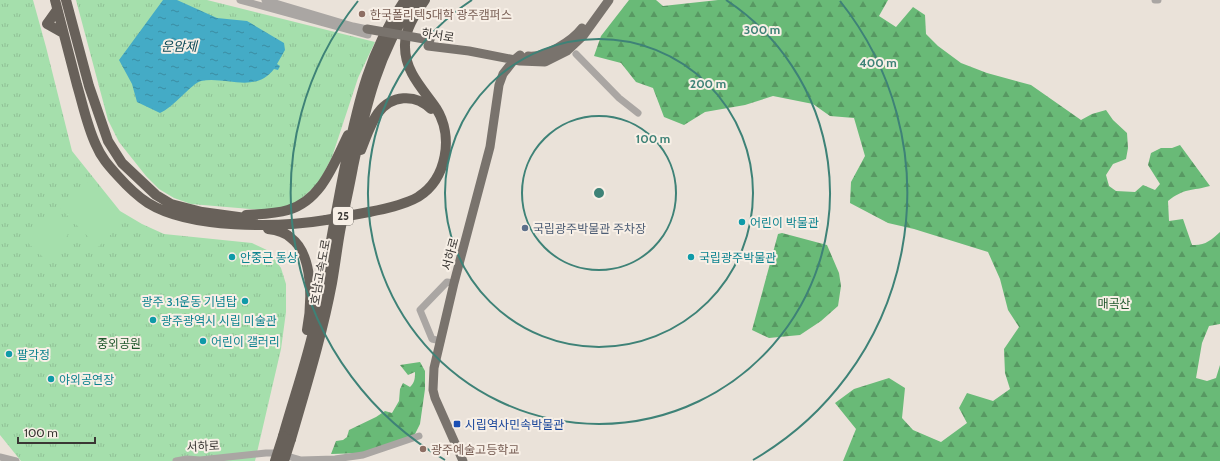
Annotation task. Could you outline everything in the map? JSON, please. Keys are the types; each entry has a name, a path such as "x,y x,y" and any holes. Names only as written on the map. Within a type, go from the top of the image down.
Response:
{"highway":[{"path":"66,0 89,86 108,141 122,163 156,195 171,204 202,212 258,220 326,217"},
{"name":"호남고속도로","path":"284,461 287,437 316,320 359,100 370,65 397,10 404,0"},
{"name":"호남고속도로","path":"275,461 287,437 322,329 332,282 340,231 364,115 376,74 401,20 414,0"},
{"path":"56,5 88,125 96,146 104,161 123,182 147,203 159,209 188,218 218,223 279,225 300,224 417,198 436,180 444,159 446,148 446,136 443,123 436,109 418,86 412,74 404,47 409,28 425,0"},
{"path":"352,172 376,115 387,104 403,98 419,100 431,109 439,123 443,140 440,161 435,173 417,192 368,209"},
{"path":"227,215 277,212 289,210 302,204 315,193 326,178 355,120"},
{"path":"235,224 279,230 292,238 301,250 307,267 311,303 308,328 300,361 300,380"}],"main road":[{"name":"하서로","path":"517,58 543,55 578,34 603,0"},
{"name":"하서로","path":"368,32 469,51 545,62 567,51 583,36 609,0"},
{"name":"서하로","path":"463,461 435,398 433,390 434,368 454,283 490,147 499,85 503,74 517,58"}],"street":[{"name":"하서로","path":"240,0 368,32"},
{"name":"하서로","path":"265,0 353,26 368,32"},
{"path":"576,54 619,98 638,113"},
{"path":"441,341 432,338 420,310 447,282 454,283"},
{"name":"서하로","path":"176,461 266,453 277,453 301,461 335,459 364,455 419,436"},
{"path":"0,457 16,461"}],"green space":[{"name":"중외공원","path":"0,0 33,0 72,151 120,211 142,224 164,234 252,243 269,251 281,268 286,284 286,312 281,349 255,461 21,461 0,435"},
{"path":"76,0 207,0 375,42 358,78 332,157 319,182 300,200 284,208 262,210 191,204 174,198 159,189 146,176 119,142 108,120"},
{"name":"매곡산","path":"629,0 656,0 663,6 718,0 888,0 879,16 896,27 913,7 925,15 926,34 938,46 961,63 987,73 1031,85 1081,120 1092,114 1106,110 1113,120 1127,133 1128,148 1126,159 1113,164 1106,175 1109,186 1116,191 1135,192 1143,185 1155,190 1160,184 1148,165 1151,153 1161,148 1172,148 1180,145 1210,186 1188,190 1168,201 1169,221 1183,219 1192,245 1201,245 1211,240 1220,232 1220,324 1209,326 1202,343 1196,378 1207,381 1216,378 1220,365 1220,461 843,461 856,429 835,403 854,389 889,378 905,388 902,418 913,430 941,442 967,423 959,408 967,393 993,401 1010,389 1005,373 1004,349 1019,327 1008,310 1000,279 988,252 914,229 888,223 850,203 851,182 865,156 854,118 830,116 813,104 773,96 745,105 705,112 684,125 664,117 653,88 636,82 621,63 594,56 601,36"},
{"path":"87,182 125,221 98,247 60,208"},
{"path":"49,216 68,235 45,259 26,241"},
{"path":"782,233 827,245 839,273 841,286 838,306 821,321 800,335 769,338 752,330 778,234"},
{"path":"420,362 425,371 425,389 420,424 414,436 363,453 331,454 336,441 343,440 347,437 349,430 385,411 392,413 399,401 400,389 403,383 410,387 415,378 415,372 408,375 400,365"}],"water":[{"name":"운암제","path":"163,0 177,0 217,18 247,21 284,43 285,50 277,64 280,66 278,70 274,69 258,81 201,81 193,86 171,106 160,113 137,102 132,84 119,60"}],"place":[{"name":"한국폴리텍5대학 광주캠퍼스","path":"362,14"},
{"name":"어린이 박물관","path":"742,222"},
{"name":"국립광주박물관 주차장","path":"525,228"},
{"name":"안중근 동상","path":"232,257"},
{"name":"국립광주박물관","path":"691,257"},
{"name":"광주 3.1운동 기념탑","path":"245,301"},
{"name":"광주광역시 시립 미술관","path":"153,320"},
{"name":"어린이 갤러리","path":"203,341"},
{"name":"팔각정","path":"9,354"},
{"name":"야외공연장","path":"51,379"},
{"name":"시립역사민속박물관","path":"457,424"},
{"name":"광주예술고등학교","path":"423,449"}]}
